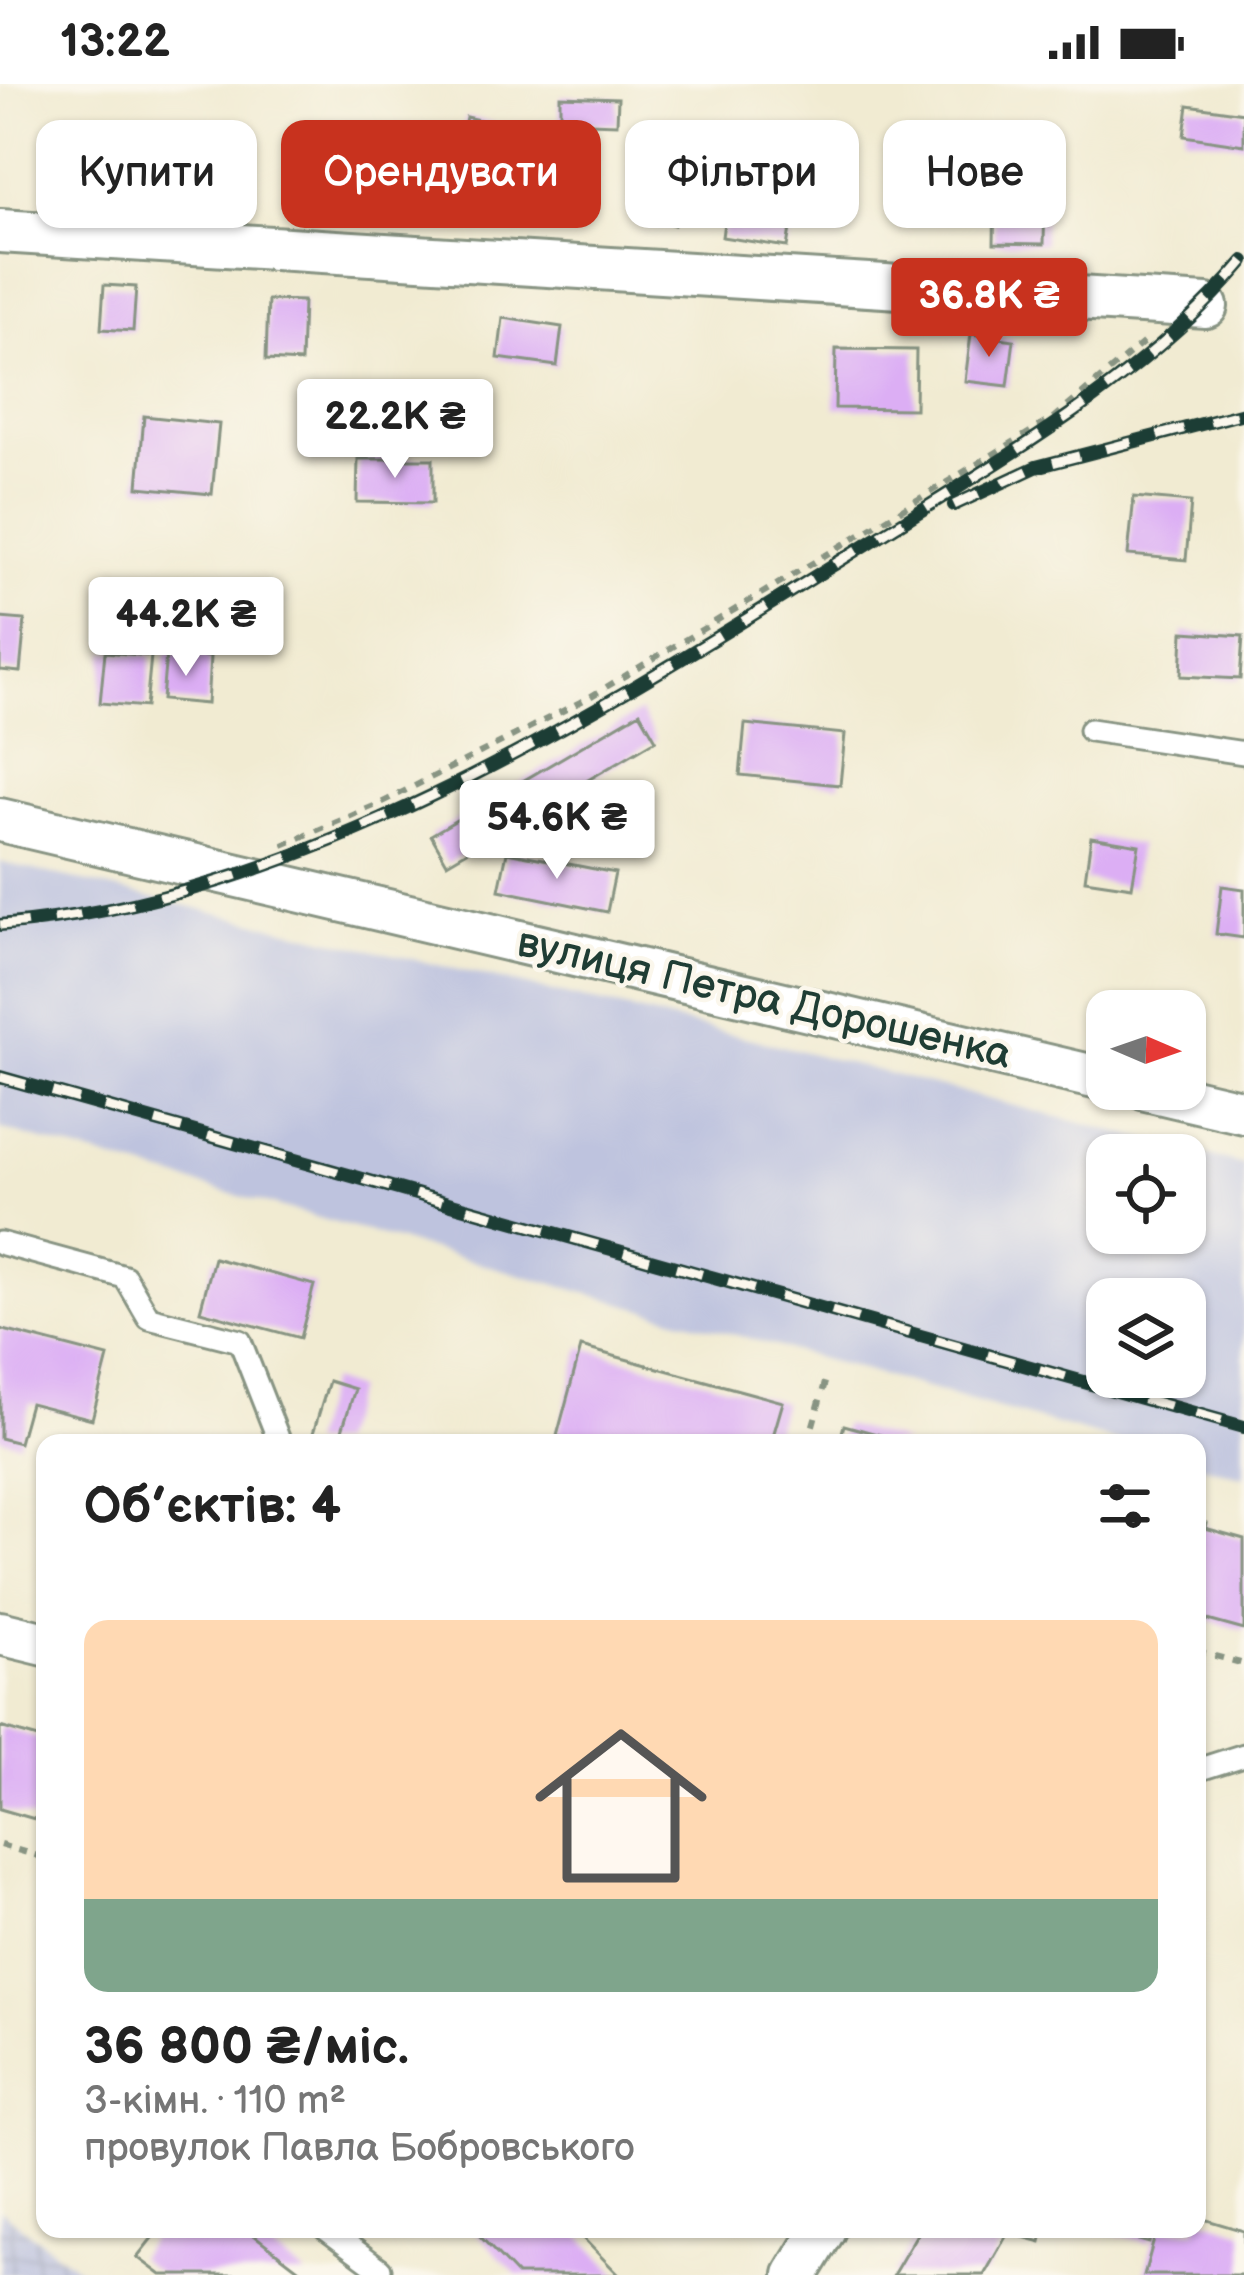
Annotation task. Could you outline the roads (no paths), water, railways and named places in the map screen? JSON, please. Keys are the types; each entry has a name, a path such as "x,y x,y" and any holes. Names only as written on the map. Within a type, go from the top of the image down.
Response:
{"street":[{"path":"0,231 1200,306"},
{"name":"вулиця Петра Дорошенка","path":"0,820 1086,1075"},
{"path":"1206,1103 1244,1112"},
{"path":"0,1633 36,1642"},
{"path":"796,2275 819,2238"}],"lane":[{"path":"1090,730 1244,753"},
{"path":"0,1244 125,1277 149,1318 240,1341 276,1434"},
{"path":"1206,1767 1244,1755"},
{"path":"336,2238 371,2268"}],"railway":[{"path":"0,925 117,908 232,877 346,834 566,726 1071,414 1163,343 1244,261"},
{"path":"954,505 1036,467 1244,413"},
{"path":"0,1077 1244,1427"}]}
